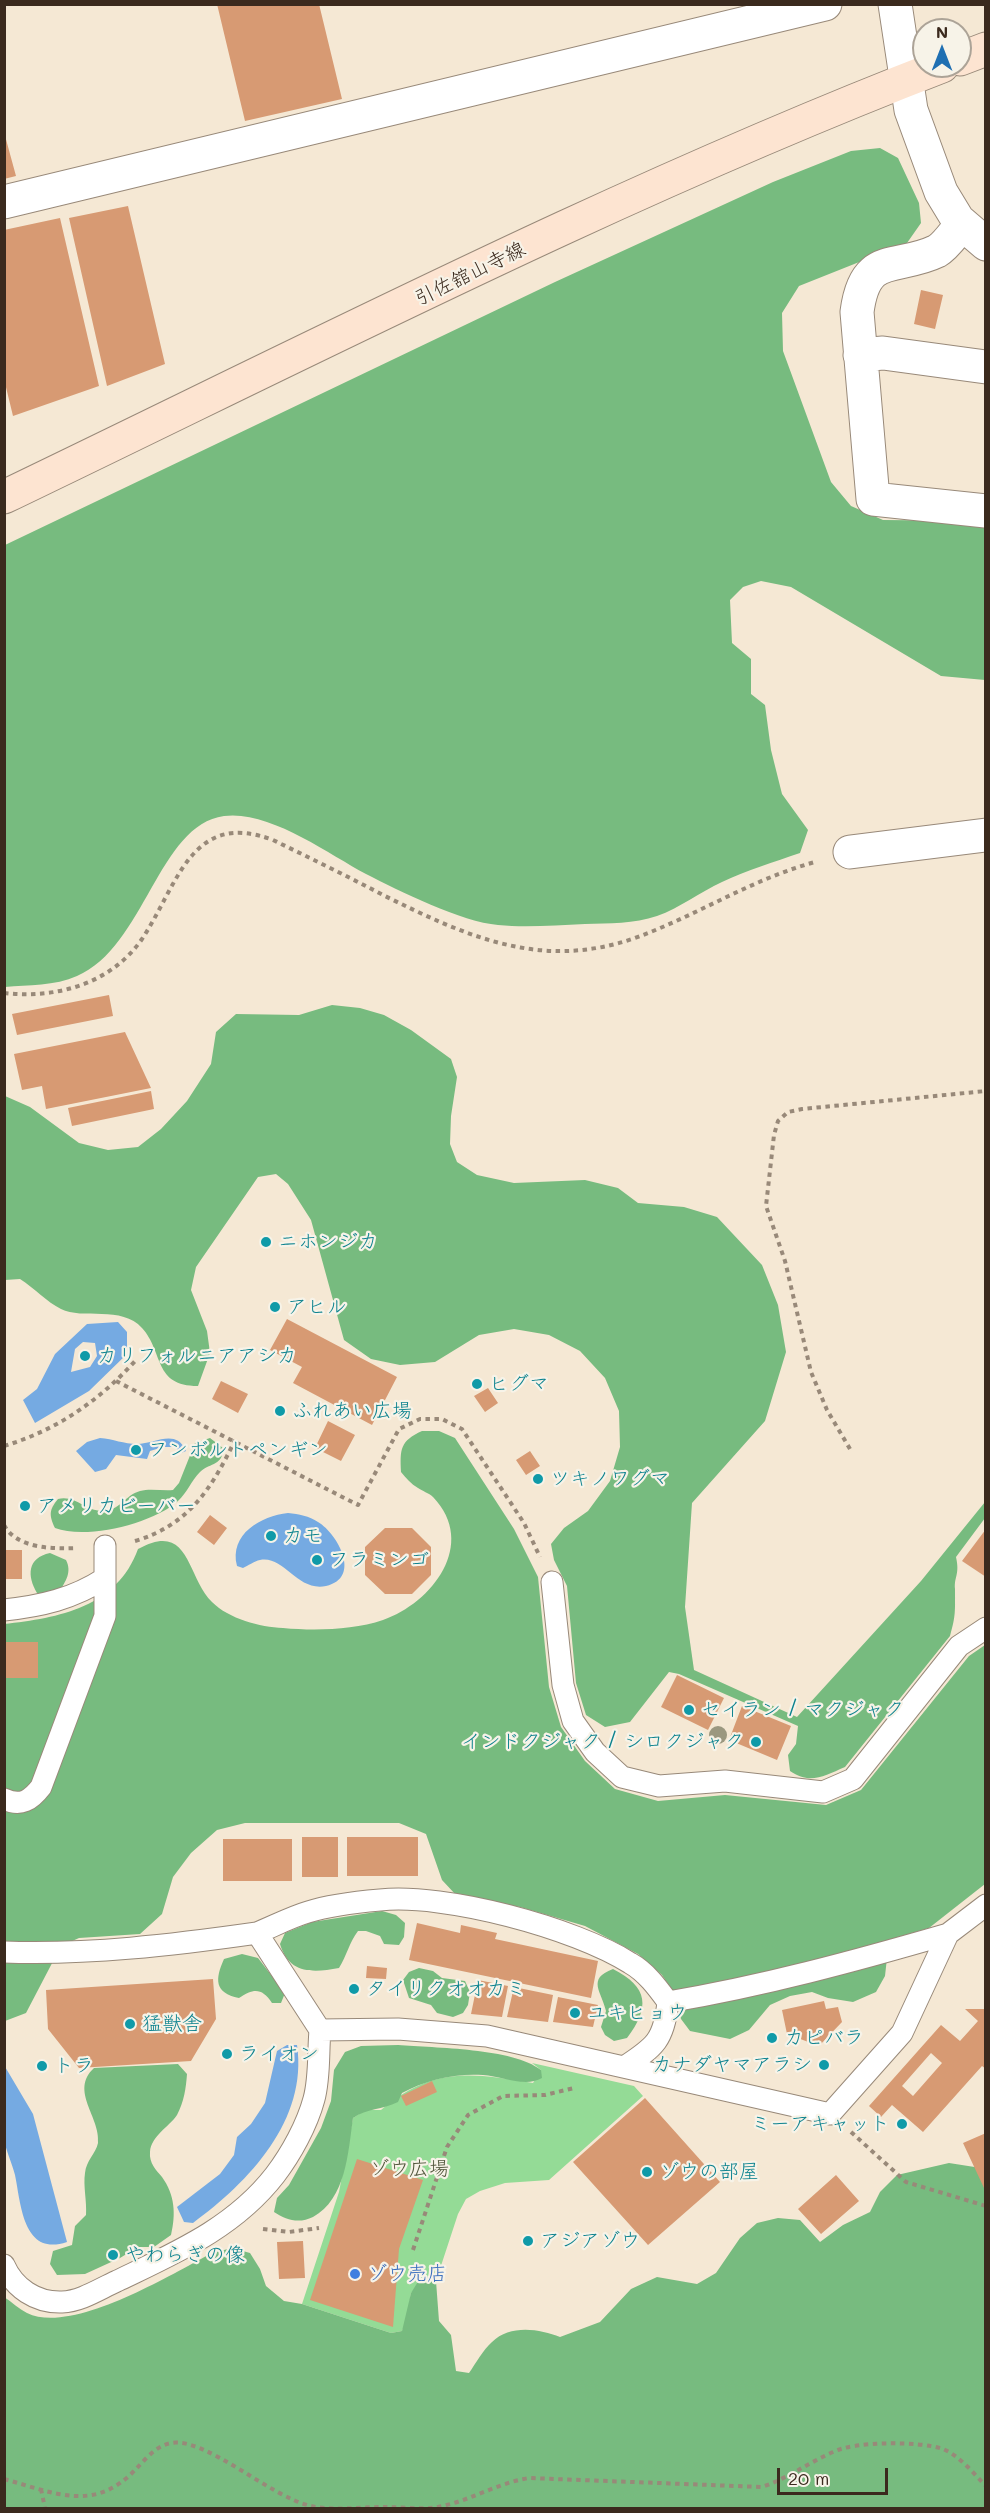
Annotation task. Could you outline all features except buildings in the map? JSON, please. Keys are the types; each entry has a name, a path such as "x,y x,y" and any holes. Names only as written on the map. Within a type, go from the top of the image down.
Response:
{"main road":[{"name":"引佐舘山寺線","path":"4,497 625,200 912,78"}],"street":[{"path":"4,202 825,4"},
{"path":"895,4 911,110 941,192 974,234 938,250 894,262 873,272 860,289 857,312 873,500 986,511"},
{"path":"860,355 883,353 986,367"},
{"path":"850,852 986,835"}],"lane":[{"path":"4,1799 14,1804 31,1800 41,1787 105,1616 105,1546"},
{"path":"4,1610 42,1606 84,1592 105,1578"},
{"path":"552,1582 563,1685 573,1721 595,1752 622,1777 659,1786 725,1781 823,1792 853,1779 959,1646 986,1628"},
{"path":"4,1952 54,1954 166,1946 257,1933 309,1912 382,1899 427,1900 518,1918 581,1937 632,1963 654,1982 668,2002 665,2029 648,2051 624,2067"},
{"path":"668,2002 719,1994 829,1968 948,1935 986,1905"},
{"path":"4,2265 11,2281 35,2298 61,2302 88,2296 203,2239 232,2218 275,2175 306,2121 315,2097 320,2030 257,1933"},
{"path":"320,2030 398,2028 487,2036 830,2114 902,2033 948,1935"}],"path":[{"path":"4,993 28,996 54,994 79,987 103,975 141,940 188,861 204,843 225,832 250,831 273,840 453,929 488,941 524,948 560,951 597,947 633,939 794,869 850,852"},
{"path":"850,1449 827,1410 811,1372 782,1250 768,1217 766,1193 778,1121 788,1112 802,1108 986,1091"},
{"path":"4,1446 48,1429 73,1416 116,1381 136,1360"},
{"path":"116,1381 358,1505 399,1429 420,1419 442,1419 462,1429 524,1523 552,1582"},
{"path":"4,1525 19,1539 42,1548 105,1546 137,1540 167,1527 194,1507 214,1482 235,1440"},
{"path":"413,2250 447,2146 468,2115 503,2096 555,2092 586,2085 624,2067"},
{"path":"830,2114 906,2182 986,2206"},
{"path":"232,2218 260,2229 289,2232 319,2228"},
{"path":"4,2480 86,2498 106,2493 123,2483 155,2450 171,2443 202,2450 290,2500 313,2507 437,2507 510,2481 539,2477 762,2487 786,2479 834,2451 851,2446 927,2445 945,2450 965,2465 986,2486"},
{"path":"41,2489 45,2508"}],"green space":[{"path":"880,148 898,158 919,203 921,223 907,243 799,286 782,313 783,351 831,482 851,506 883,520 985,521 985,680 941,676 791,587 761,581 743,587 730,600 732,643 751,659 751,694 765,705 771,750 782,794 808,830 800,853 731,878 674,909 648,919 612,923 509,926 483,923 431,905 395,889 278,826 241,816 224,816 202,824 183,841 166,863 119,940 100,961 77,976 60,982 5,987 5,545 555,282 773,182 851,151"},
{"path":"332,1005 360,1008 384,1015 411,1030 451,1059 457,1077 451,1116 450,1144 457,1162 477,1175 514,1183 585,1180 618,1188 638,1203 684,1207 717,1217 762,1265 778,1305 786,1352 765,1421 692,1503 685,1607 694,1670 797,1717 921,1581 985,1502 985,1518 956,1557 955,1613 950,1636 845,1767 817,1778 804,1778 797,1775 790,1771 788,1755 796,1744 798,1726 679,1674 669,1672 630,1722 605,1727 586,1715 576,1683 567,1586 554,1560 551,1544 564,1528 588,1511 610,1481 620,1447 619,1411 605,1378 580,1351 549,1335 514,1329 479,1335 435,1362 400,1365 371,1359 344,1340 311,1220 288,1184 276,1174 258,1177 196,1267 191,1290 207,1331 210,1353 198,1386 173,1380 166,1374 149,1337 134,1321 113,1315 70,1312 56,1306 20,1279 5,1280 5,1096 30,1107 79,1143 108,1150 138,1147 161,1129 187,1101 211,1064 216,1032 236,1014 299,1015"},
{"path":"422,1431 439,1431 455,1438 514,1529 538,1577 549,1687 561,1727 585,1761 615,1789 658,1801 725,1795 826,1805 861,1790 969,1656 985,1645 985,1884 929,1928 889,1940 885,1976 876,1992 853,2002 828,1998 812,1992 790,1996 770,2005 749,2030 730,2039 690,2031 681,2019 672,1990 662,1975 638,1954 585,1926 520,1907 456,1895 442,1880 426,1834 399,1823 245,1823 217,1830 191,1853 173,1877 162,1914 140,1934 79,1938 61,1946 26,2013 5,2021 4,1624 45,1618 84,1606 101,1597 116,1584 128,1569 138,1549 155,1542 168,1541 177,1546 185,1555 203,1591 212,1602 227,1613 245,1621 274,1627 334,1629 383,1620 401,1612 432,1586 443,1570 450,1552 451,1534 446,1515 433,1497 413,1485 401,1472 401,1452 405,1442"},
{"path":"210,1438 223,1448 221,1458 200,1472 181,1498 167,1509 136,1523 101,1531 68,1531 55,1528 51,1513 58,1499 70,1499 90,1509 102,1511 118,1506 140,1491 173,1490 179,1483 195,1443"},
{"path":"50,1553 66,1560 68,1572 59,1592 47,1595 37,1593 32,1580 31,1568 42,1555"},
{"path":"382,1911 396,1915 405,1923 404,1937 399,1945 384,1944 380,1936 358,1931 339,1968 320,1971 303,1969 289,1961 280,1944 285,1933 312,1922"},
{"path":"242,1954 258,1958 285,1993 281,2003 272,2003 265,1994 257,1991 249,1992 239,1998 221,1989 218,1979 224,1959"},
{"path":"419,1968 433,1971 442,1978 465,1981 470,1992 468,2005 463,2013 453,2017 437,2013 431,2005 409,1998 403,1980 409,1972"},
{"path":"613,1969 634,1983 642,1999 640,2017 627,2038 614,2041 605,2035 601,2027 606,2011 598,1987 600,1977"},
{"path":"398,2045 473,2050 512,2057 541,2070 542,2078 528,2082 483,2075 441,2078 402,2093 398,2102 358,2115 353,2118 344,2174 339,2187 324,2209 313,2217 298,2221 274,2212 277,2198 289,2185 321,2128 331,2101 334,2070 345,2052 361,2046"},
{"name":"ゾウ広場","path":"532,2063 634,2086 643,2096 549,2180 505,2183 480,2191 466,2199 458,2214 436,2281 430,2277 411,2293 407,2320 402,2331 391,2333 302,2304 339,2192 353,2118 365,2110 381,2110 400,2096 436,2079 471,2076 533,2083 541,2070"},
{"path":"178,2064 187,2074 181,2105 174,2119 157,2136 150,2152 152,2163 172,2198 174,2220 171,2235 154,2247 138,2247 85,2274 57,2275 50,2264 53,2251 72,2245 75,2226 86,2215 85,2173 98,2143 98,2133 85,2095 84,2086 87,2077 94,2068"},
{"path":"949,2163 981,2168 986,2174 985,2508 5,2508 4,2297 27,2313 46,2318 69,2316 121,2300 212,2253 232,2248 250,2253 260,2269 266,2286 284,2301 302,2304 391,2333 402,2331 411,2293 419,2280 430,2277 436,2281 439,2321 451,2335 456,2371 469,2373 489,2345 507,2332 534,2330 560,2337 600,2322 631,2289 657,2277 697,2284 716,2273 740,2238 757,2223 778,2218 800,2220 820,2242 843,2225 870,2212 880,2192 897,2175"}],"water":[{"path":"118,1322 127,1332 127,1354 89,1391 35,1423 23,1400 37,1389 55,1354 87,1324","holes":["83,1342 95,1343 97,1356 90,1367 71,1372 75,1349"]},
{"path":"100,1438 137,1444 171,1439 182,1444 186,1451 181,1453 175,1447 163,1447 150,1451 147,1459 116,1455 106,1469 95,1472 76,1451 87,1442"},
{"path":"288,1513 315,1520 333,1536 339,1545 345,1565 343,1574 337,1581 326,1586 307,1584 269,1560 258,1561 243,1568 237,1566 238,1545 249,1529 268,1518"},
{"path":"287,2045 297,2045 298,2072 293,2099 284,2123 270,2147 234,2188 193,2223 184,2222 177,2207 220,2174 234,2155 237,2137 251,2124 265,2103 277,2051"},
{"path":"4,2065 33,2114 67,2242 52,2245 41,2242 33,2235 22,2213 15,2175 4,2139"}],"place":[{"name":"ニホンジカ","path":"266,1242"},
{"name":"アヒル","path":"275,1307"},
{"name":"カリフォルニアアシカ","path":"85,1356"},
{"name":"ヒグマ","path":"477,1384"},
{"name":"ふれあい広場","path":"280,1411"},
{"name":"フンボルトペンギン","path":"136,1450"},
{"name":"ツキノワグマ","path":"538,1479"},
{"name":"アメリカビーバー","path":"25,1506"},
{"name":"カモ","path":"271,1536"},
{"name":"フラミンゴ","path":"317,1560"},
{"name":"セイラン / マクジャク","path":"689,1710"},
{"name":"インドクジャク / シロクジャク","path":"756,1742"},
{"name":"タイリクオオカミ","path":"354,1989"},
{"name":"ユキヒョウ","path":"575,2013"},
{"name":"猛獣舎","path":"130,2024"},
{"name":"カピバラ","path":"772,2038"},
{"name":"ライオン","path":"227,2054"},
{"name":"カナダヤマアラシ","path":"824,2065"},
{"name":"トラ","path":"42,2066"},
{"name":"ミーアキャット","path":"902,2124"},
{"name":"ゾウの部屋","path":"647,2172"},
{"name":"アジアゾウ","path":"528,2241"},
{"name":"やわらぎの像","path":"113,2255"},
{"name":"ゾウ売店","path":"355,2274"}]}
